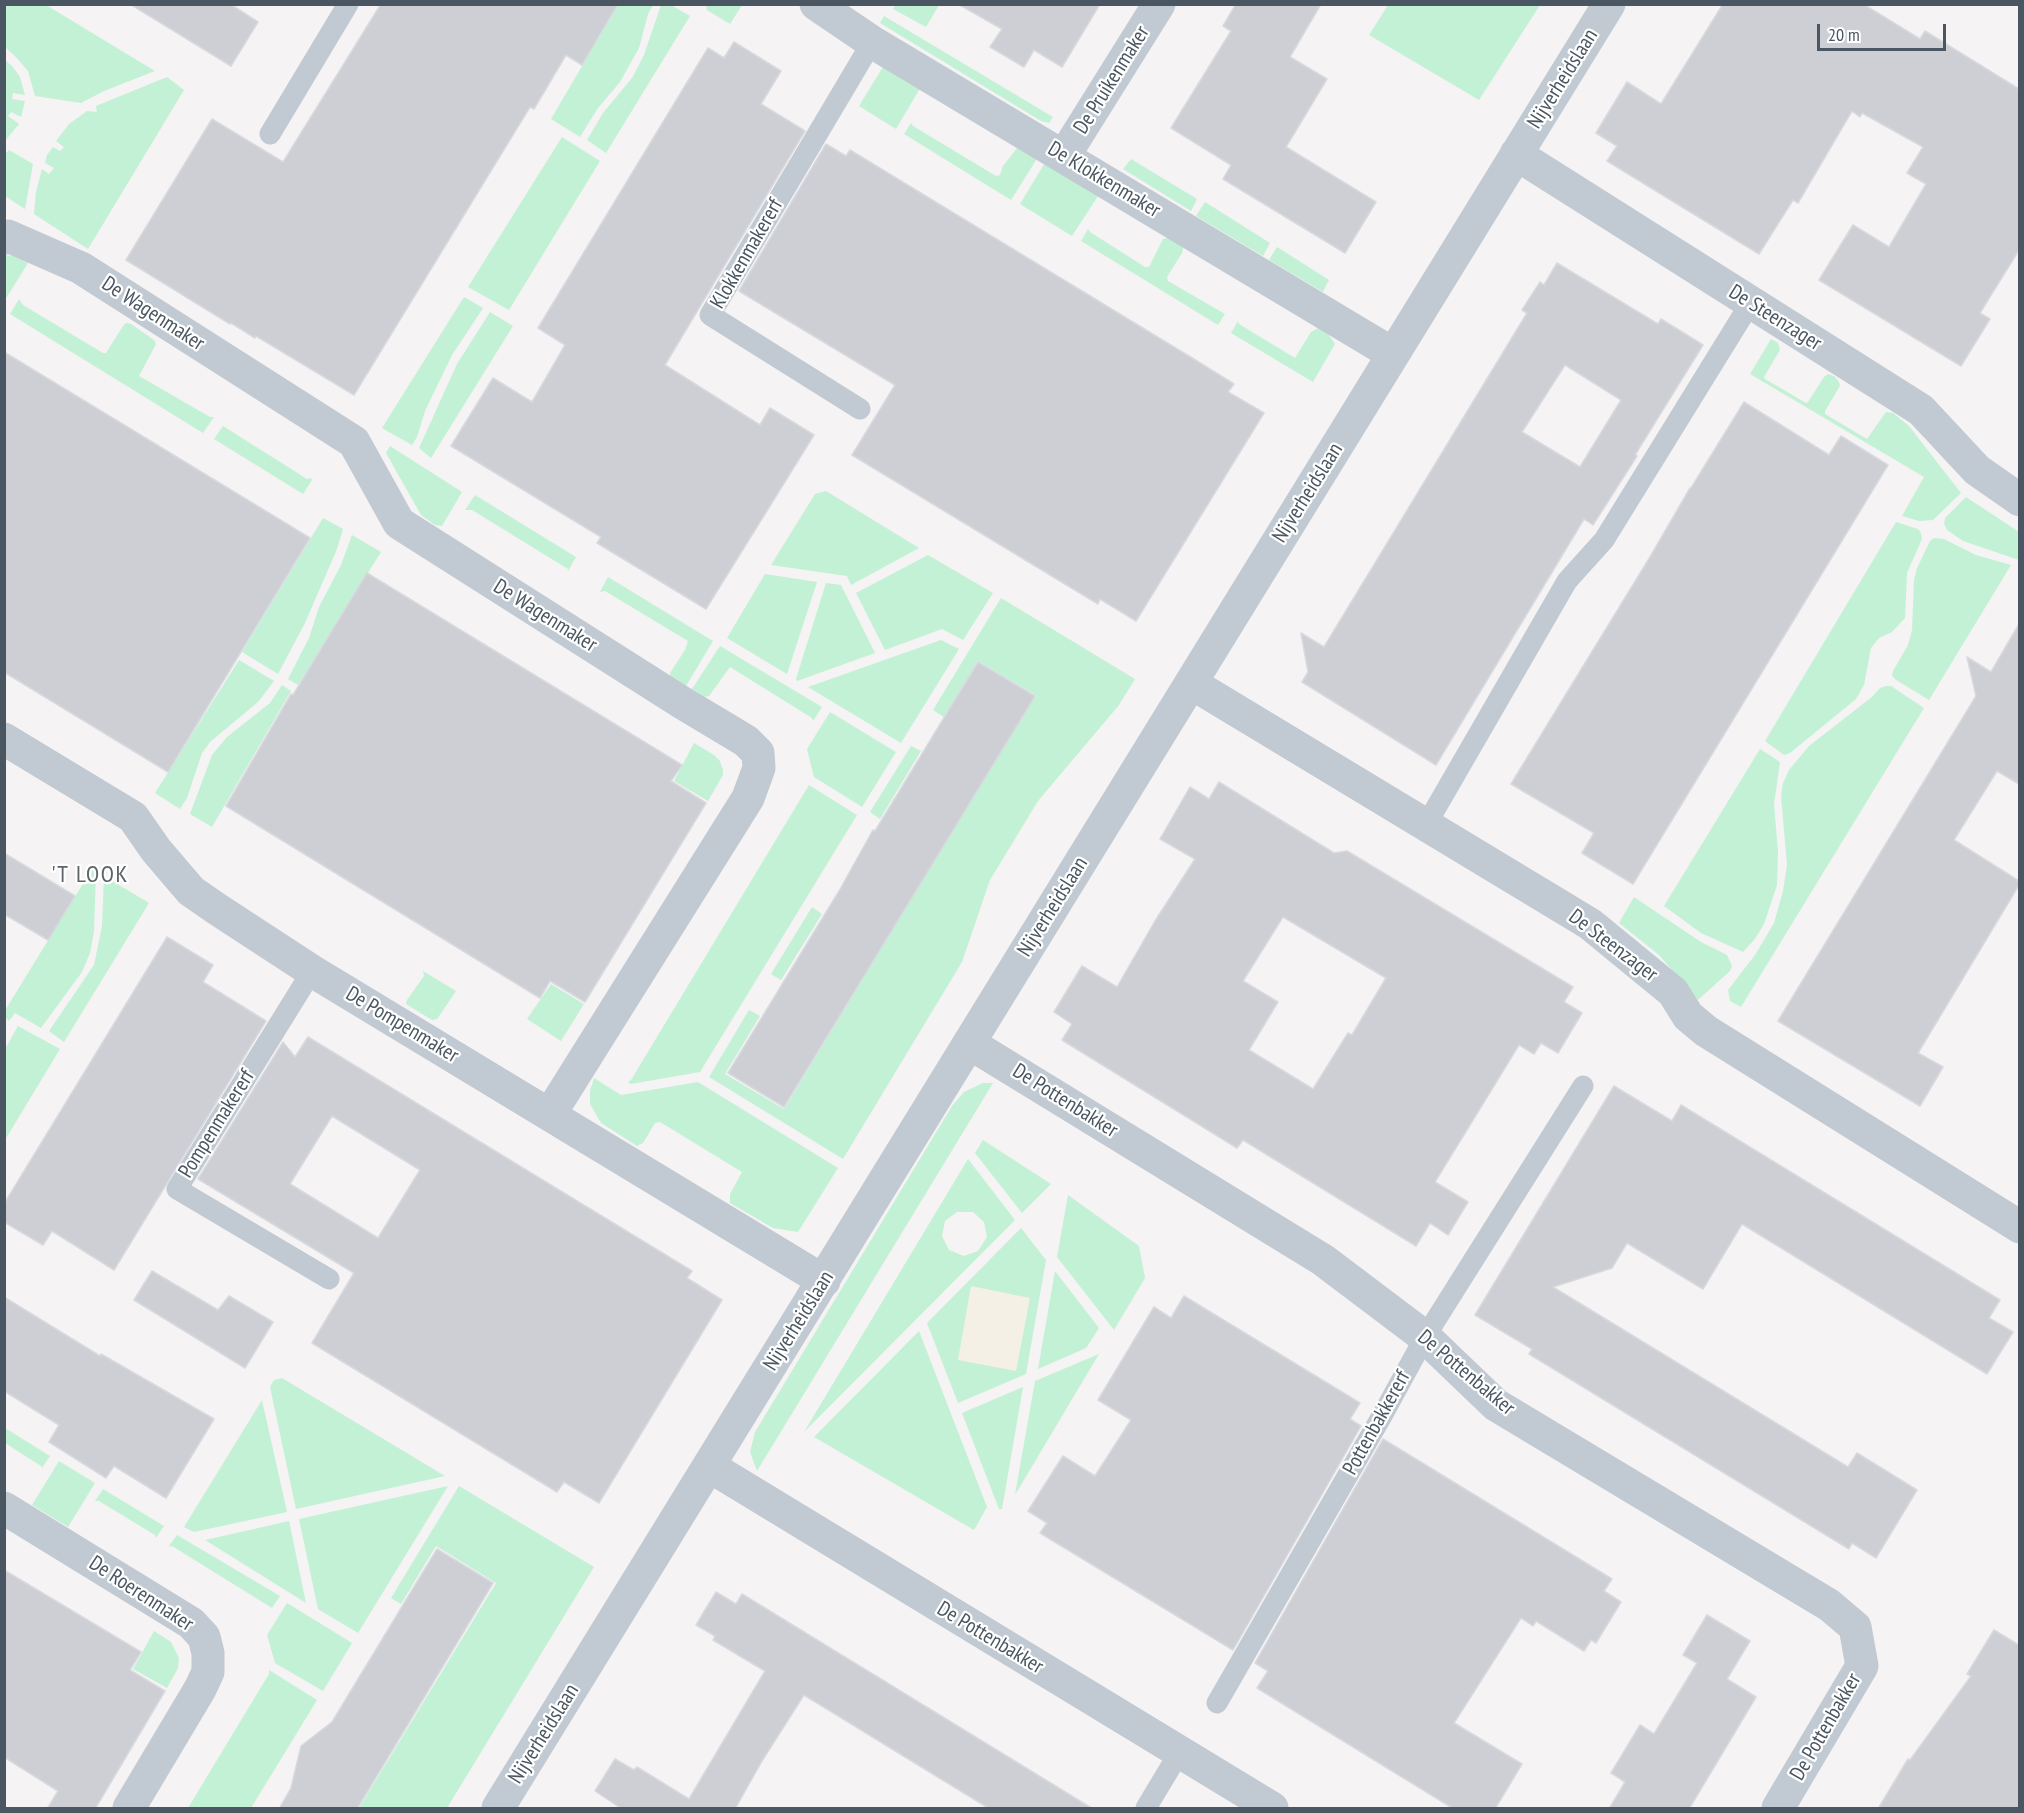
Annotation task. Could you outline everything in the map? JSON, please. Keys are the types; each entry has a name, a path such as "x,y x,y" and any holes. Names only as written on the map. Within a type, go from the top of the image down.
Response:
{"street":[{"name":"De Klokkenmaker","path":"816,4 872,42 1393,354"},
{"name":"De Pruikenmaker","path":"1064,156 1159,4"},
{"name":"Nijverheidslaan","path":"498,1809 1609,4"},
{"name":"De Steenzager","path":"1516,154 1921,410 1977,470 2019,500"},
{"name":"De Wagenmaker","path":"4,238 8,236 81,268 354,442 399,523 746,741 758,753 759,768 748,798 550,1114"},
{"name":"De Steenzager","path":"1191,683 1590,924 1672,992 1688,1016 1706,1031 2019,1227"},
{"name":"De Pompenmaker","path":"4,739 133,817 156,850 191,891 312,971 824,1281"},
{"name":"De Pottenbakker","path":"969,1043 1323,1260 1425,1337 1496,1404 1828,1605 1855,1627 1862,1666 1778,1809"},
{"name":"De Pottenbakker","path":"709,1466 1272,1809"},
{"name":"De Roerenmaker","path":"4,1508 191,1623 204,1637 208,1653 208,1672 129,1809"}],"lane":[{"path":"270,134 348,4"},
{"name":"Klokkenmakererf","path":"860,409 710,315 872,42"},
{"path":"1426,825 1567,581 1605,540 1751,302"},
{"name":"Pompenmakererf","path":"312,971 177,1189 329,1279"},
{"name":"Pottenbakkererf","path":"1217,1703 1425,1337 1583,1086"},
{"path":"1146,1809 1179,1753"}],"green space":[{"path":"706,4 742,5 730,24 707,10"},
{"path":"896,4 939,5 926,27 893,9"},
{"path":"4,5 46,5 155,71 104,91 81,103 35,96 28,71 5,47"},
{"path":"618,5 653,5 648,14 639,48 620,82 598,108 580,137 551,119"},
{"path":"661,5 671,5 690,16 606,153 587,140 603,113 632,78 644,55"},
{"path":"1388,5 1540,5 1479,100 1369,35"},
{"path":"884,16 1053,117 1049,123 1041,121 880,23"},
{"path":"5,60 20,77 25,95 13,93 12,99 25,101 21,117 11,112 8,116 19,124 5,141"},
{"path":"886,62 922,85 896,129 859,106"},
{"path":"167,77 184,90 88,249 34,214 36,192 42,169 49,174 54,168 45,163 47,155 53,147 60,151 64,147 56,141 69,124 87,111 97,112 96,106"},
{"path":"911,123 996,176 1000,175 1003,166 1018,147 1038,157 1011,200 904,134"},
{"path":"562,137 600,161 509,310 468,287"},
{"path":"9,150 33,164 25,209 5,196 5,154"},
{"path":"1131,159 1197,199 1191,211 1123,169"},
{"path":"1046,161 1100,193 1072,236 1020,204"},
{"path":"1205,202 1270,243 1263,256 1196,216"},
{"path":"1088,229 1145,267 1149,267 1163,239 1171,237 1184,245 1182,253 1167,277 1168,281 1225,314 1218,325 1081,241"},
{"path":"1277,247 1329,280 1323,292 1269,260"},
{"path":"4,255 14,256 28,263 5,300"},
{"path":"464,297 483,308 452,355 425,411 417,437 412,445 382,428"},
{"path":"19,299 23,305 103,353 106,353 123,326 126,323 131,324 154,340 156,344 139,376 210,417 214,417 203,433 10,314"},
{"path":"490,312 513,326 431,458 419,448 457,364"},
{"path":"1238,321 1239,324 1295,358 1311,332 1320,327 1335,344 1313,382 1231,333"},
{"path":"1771,339 1778,343 1780,350 1764,377 1765,379 1806,403 1824,377 1828,374 1834,376 1840,386 1825,414 1867,439 1886,412 1893,413 1909,426 1961,493 1933,520 1919,521 1902,516 1924,477 1750,374"},
{"path":"223,426 307,479 311,478 303,494 214,439"},
{"path":"390,446 462,492 442,526 435,525 421,515 386,453"},
{"path":"826,491 919,548 851,585 847,576 771,565 815,494"},
{"path":"475,495 576,557 568,571 472,510 465,510"},
{"path":"1966,497 2019,532 2019,560 1963,541 1947,530 1944,524 1945,518"},
{"path":"323,518 343,529 337,549 305,623 278,674 242,652"},
{"path":"1896,522 1918,529 1922,539 1907,573 1905,618 1892,632 1879,638 1871,648 1864,685 1856,699 1790,753 1784,755 1765,741"},
{"path":"352,535 381,552 298,685 288,679 309,638 319,607 341,565"},
{"path":"1934,538 1944,539 1976,555 2011,565 1929,700 1892,676 1908,645 1912,630 1914,580 1917,568 1930,541"},
{"path":"928,555 993,593 963,640 942,629 885,650 856,593"},
{"path":"765,574 817,582 787,674 727,638"},
{"path":"608,577 713,641 686,686 670,676 670,673 688,641 605,591 600,592"},
{"path":"826,583 841,585 875,653 797,681 796,679"},
{"path":"1001,598 1135,679 1119,705 1038,801 990,880 962,962 843,1159 709,1077 749,1010 760,1016 725,1074 784,1109 1033,698 1037,696 978,661 944,717 933,710"},
{"path":"941,640 959,649 901,743 808,687"},
{"path":"720,646 822,707 813,721 812,718 730,667 709,696 705,697 692,689"},
{"path":"239,660 274,681 258,702 210,742 202,753 187,798 180,809 155,793"},
{"path":"282,685 291,691 212,827 190,814 212,755 227,737 270,703"},
{"path":"1891,686 1924,708 1741,1007 1730,1001 1728,990 1755,955 1774,923 1783,891 1787,865 1781,796 1783,783 1789,770 1809,746 1872,697 1880,688"},
{"path":"830,712 896,752 862,807 814,777 807,749"},
{"path":"694,743 714,755 720,761 723,770 723,775 708,801 674,781"},
{"path":"911,746 921,751 880,819 870,812"},
{"path":"1760,749 1780,762 1774,804 1778,852 1777,885 1764,924 1755,939 1743,952 1701,933 1664,906"},
{"path":"809,785 857,815 700,1072 631,1084 628,1082"},
{"path":"92,869 96,872 94,931 90,953 82,972 41,1028 15,1013 9,1021 4,1012"},
{"path":"104,876 149,903 64,1042 49,1031 94,965 102,926"},
{"path":"1634,897 1701,942 1727,955 1732,966 1730,971 1698,1000 1659,955 1619,923"},
{"path":"812,907 822,914 781,980 771,974"},
{"path":"423,971 456,991 437,1019 432,1020 406,1004 424,976"},
{"path":"551,984 584,1004 561,1041 527,1019"},
{"path":"18,1026 60,1049 5,1140 5,1049"},
{"path":"594,1078 621,1095 698,1082 838,1168 798,1232 773,1228 730,1203 730,1194 742,1172 660,1122 655,1123 643,1143 637,1146 601,1123 590,1104 590,1091"},
{"path":"983,1083 993,1083 757,1471 750,1452 755,1432 952,1106 964,1092"},
{"path":"983,1140 1051,1184 1022,1213 975,1153"},
{"path":"968,1159 1015,1220 804,1432","holes":["957,1212 973,1212 984,1222 987,1237 978,1251 964,1256 949,1250 942,1236 945,1221"]},
{"path":"1068,1195 1139,1246 1145,1278 1114,1330 1057,1257"},
{"path":"1021,1228 1046,1260 1026,1374 958,1403 927,1323"},
{"path":"1055,1271 1099,1328 1086,1348 1038,1369"},
{"path":"919,1331 987,1507 974,1530 814,1437"},
{"path":"1099,1354 1015,1495 1035,1381"},
{"path":"282,1378 445,1476 296,1509 270,1387 274,1380"},
{"path":"1023,1387 1002,1509 999,1509 962,1413"},
{"path":"262,1400 287,1512 194,1532 184,1527"},
{"path":"5,1428 50,1456 42,1468 5,1443"},
{"path":"59,1461 95,1483 68,1527 32,1505"},
{"path":"448,1486 358,1633 318,1609 299,1519"},
{"path":"459,1486 594,1567 447,1808 359,1808 496,1583 436,1546 401,1604 391,1598"},
{"path":"103,1489 164,1526 156,1538 155,1535 99,1501 95,1501"},
{"path":"289,1521 306,1603 205,1540 263,1527"},
{"path":"177,1535 280,1596 272,1608 172,1546 170,1547"},
{"path":"287,1603 352,1643 323,1691 275,1663 267,1635"},
{"path":"154,1631 171,1642 179,1658 178,1668 167,1688 133,1669"},
{"path":"269,1670 317,1700 251,1808 188,1808 269,1674"}],"sand":[{"path":"971,1286 1030,1298 1016,1371 958,1360"}],"building":[{"path":"130,4 230,4 258,22 231,66"},
{"path":"381,4 618,4 582,65 566,55 534,109 530,107 354,395 256,336 255,338 230,324 126,260 212,119 283,162"},
{"path":"958,4 1100,4 1062,67 1034,50 1024,67 990,47 1002,29"},
{"path":"1236,4 1321,4 1290,57 1327,79 1286,147 1376,202 1345,253 1223,179 1231,165 1171,128 1231,31 1223,26"},
{"path":"1723,4 1863,4 1920,39 1925,31 2019,89 2019,250 1980,313 1990,319 1961,366 1819,280 1853,225 1889,247 1926,184 1907,173 1923,147 1862,113 1860,117 1852,111 1798,203 1793,200 1759,254 1607,161 1617,146 1596,133 1627,82 1661,104"},
{"path":"734,42 781,71 761,104 805,131 665,365 760,425 770,408 814,435 706,609 597,543 601,537 451,446 493,378 532,402 565,345 538,328 708,48 724,58"},
{"path":"826,144 846,156 850,150 1197,361 1234,384 1228,392 1264,413 1136,621 1100,599 1098,604 852,455 895,385 739,291"},
{"path":"1557,263 1658,324 1661,319 1703,345 1593,525 1584,519 1436,765 1302,682 1308,672 1301,633 1324,647 1527,313 1522,310 1540,282 1544,285","holes":["1565,365 1621,400 1580,467 1522,432"]},
{"path":"4,352 310,538 168,772 4,672"},
{"path":"1744,402 1829,455 1841,436 1888,465 1633,884 1582,853 1594,833 1511,784"},
{"path":"367,573 682,765 671,781 706,803 585,1002 550,981 540,998 226,806 291,694 293,695"},
{"path":"2019,624 2019,784 1997,771 1954,840 2019,881 2019,885 1918,1053 1943,1067 1920,1106 1778,1021 1976,696 1967,657 1991,672"},
{"path":"978,662 1035,696 784,1107 728,1073 839,891 873,830 875,831"},
{"path":"1219,782 1334,853 1347,851 1573,987 1564,1002 1582,1013 1558,1053 1541,1043 1534,1054 1519,1045 1435,1182 1468,1202 1448,1235 1430,1223 1416,1246 1243,1140 1237,1148 1062,1040 1072,1024 1054,1012 1082,966 1117,987 1155,921 1195,859 1160,839 1190,787 1209,799","holes":["1283,917 1386,978 1352,1035 1348,1033 1313,1089 1249,1050 1278,1002 1243,981"]},
{"path":"4,853 75,896 48,940 4,914"},
{"path":"167,937 213,965 203,982 266,1021 114,1270 52,1231 43,1245 4,1222 4,1204"},
{"path":"308,1037 692,1271 687,1278 722,1300 599,1503 564,1482 557,1492 312,1343 354,1273 198,1179 283,1042 295,1057","holes":["332,1116 420,1170 378,1238 290,1184"]},
{"path":"1614,1086 1672,1121 1681,1105 2000,1300 1989,1318 2013,1332 1987,1374 1742,1224 1703,1289 1627,1243 1612,1268 1553,1287 1848,1467 1857,1453 1917,1490 1876,1558 1852,1543 1849,1549 1529,1354 1532,1349 1475,1315"},
{"path":"152,1271 218,1310 229,1296 273,1322 245,1368 134,1300"},
{"path":"1184,1296 1360,1403 1350,1419 1361,1426 1233,1650 1040,1533 1047,1523 1028,1511 1063,1456 1095,1476 1131,1420 1098,1400 1154,1307 1171,1318"},
{"path":"4,1297 100,1356 101,1354 214,1419 166,1498 114,1466 106,1478 49,1442 59,1425 4,1391"},
{"path":"1383,1439 1612,1579 1604,1591 1621,1602 1596,1643 1591,1640 1584,1651 1536,1621 1533,1626 1521,1618 1454,1723 1522,1764 1495,1809 1454,1809 1257,1688 1268,1671 1255,1663"},
{"path":"437,1549 493,1583 357,1809 279,1809 291,1788 301,1746 332,1722"},
{"path":"4,1570 141,1652 130,1670 165,1691 95,1809 47,1809 58,1791 4,1757"},
{"path":"716,1592 736,1604 742,1594 1093,1809 990,1809 804,1695 735,1809 622,1809 595,1791 615,1759 634,1770 637,1767 689,1799 765,1671 713,1640 715,1636 696,1625"},
{"path":"1707,1615 1750,1641 1727,1679 1756,1697 1689,1809 1609,1809 1625,1782 1611,1773 1640,1725 1654,1734 1697,1663 1683,1655"},
{"path":"1994,1630 2019,1645 2019,1809 1878,1809 1908,1759 1910,1760 1971,1676 1967,1674"}],"district":[{"name":"'T LOOK","path":"90,875"}]}
